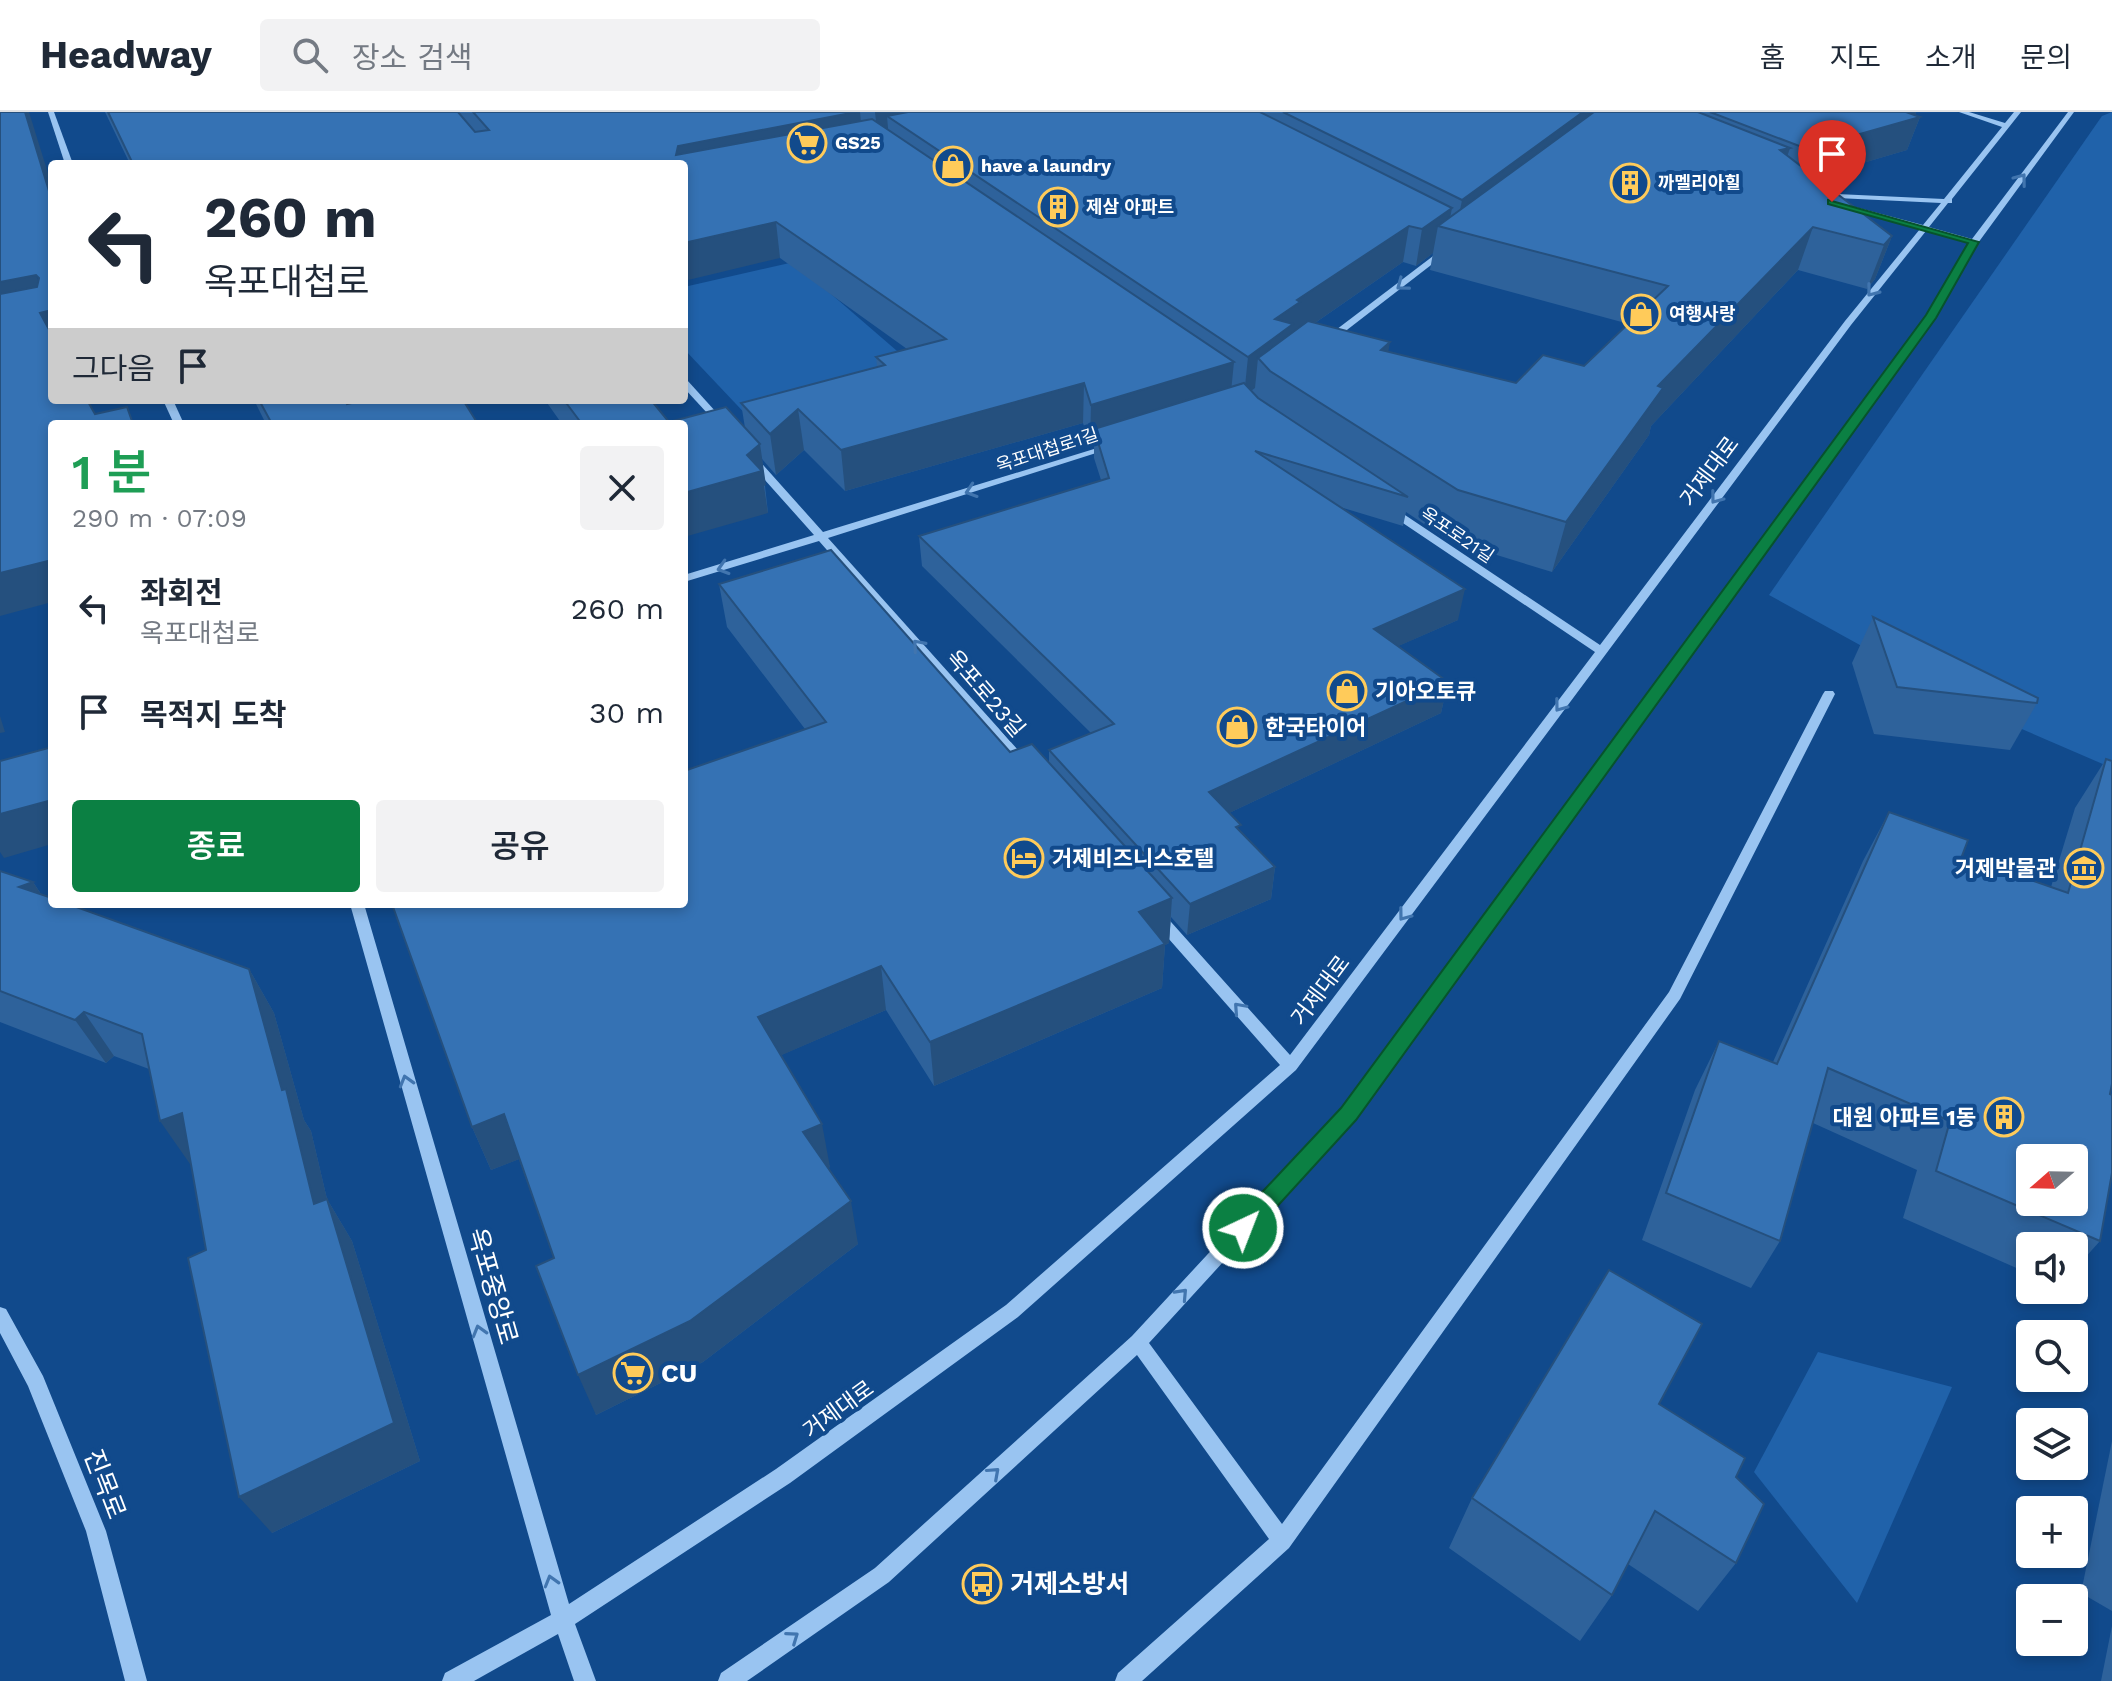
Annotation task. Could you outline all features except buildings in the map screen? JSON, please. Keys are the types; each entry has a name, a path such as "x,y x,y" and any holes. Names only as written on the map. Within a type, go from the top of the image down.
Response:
{"street":[{"path":"51,112 68,160"},
{"path":"1962,112 2006,126"},
{"name":"거제대로","path":"453,1681 563,1620 783,1476 1012,1311 1290,1066 1896,250 1949,201 2018,112"},
{"path":"729,1681 882,1575 1138,1342 1348,1114 1932,315 1974,242 2071,112"},
{"path":"1830,201 1974,242"},
{"path":"1830,201 1949,201"},
{"path":"1830,201 1851,218"},
{"path":"1319,347 1456,242"},
{"path":"688,386 733,437"},
{"name":"옥포대첩로1길","path":"688,578 1123,442"},
{"name":"옥포로23길","path":"743,449 1031,774"},
{"name":"옥포로21길","path":"1378,502 1601,651"},
{"path":"1126,1681 1282,1541 1675,995 1829,694"},
{"path":"1145,903 1290,1066"},
{"name":"옥포중앙로","path":"358,908 563,1620 585,1681"},
{"name":"진목로","path":"0,1315 36,1382 96,1531 136,1681"},
{"path":"1138,1342 1282,1541"}],"shaded area":[{"path":"2112,112 2112,768 1980,711 1769,595 2102,116"},
{"path":"794,262 926,376 753,422 688,353 688,286"},
{"path":"1818,1352 1952,1387 1857,1603 1754,1472"}],"place":[{"name":"GS25","path":"807,143"},
{"name":"have a laundry","path":"953,166"},
{"name":"까멜리아힐","path":"1630,183"},
{"name":"제삼 아파트","path":"1058,207"},
{"name":"여행사랑","path":"1641,314"},
{"name":"기아오토큐","path":"1347,691"},
{"name":"한국타이어","path":"1237,727"},
{"name":"거제비즈니스호텔","path":"1024,858"},
{"name":"거제박물관","path":"2084,868"},
{"name":"대원 아파트 1동","path":"2004,1117"},
{"name":"CU","path":"633,1373"},
{"name":"거제소방서","path":"982,1584"}],"route":[{"path":"1243,1228 1348,1114 1932,315 1974,242 1832,202"}]}
